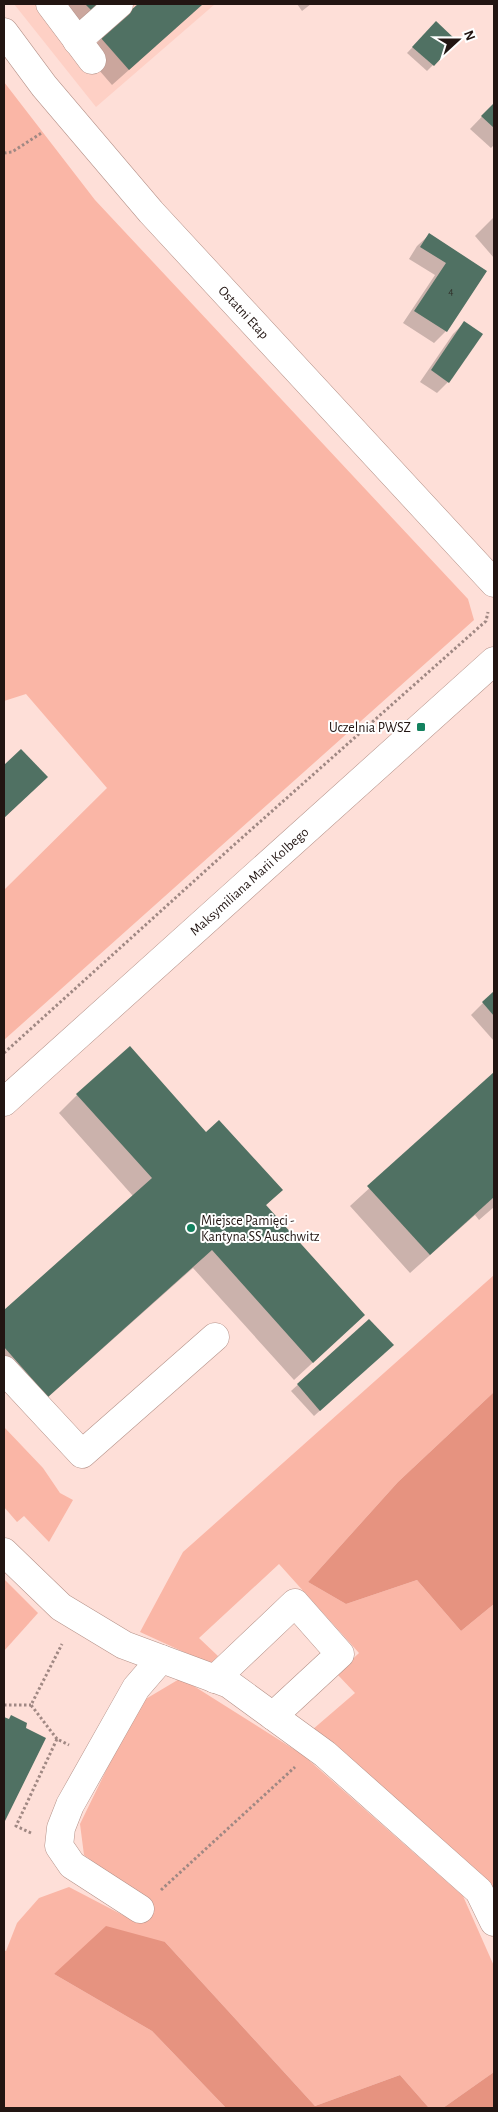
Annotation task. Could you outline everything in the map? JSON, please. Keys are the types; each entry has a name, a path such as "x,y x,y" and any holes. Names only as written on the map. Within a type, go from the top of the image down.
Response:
{"street":[{"path":"50,4 84,51 120,4"},
{"name":"Ostatni Etap","path":"4,32 44,86 151,212 494,583"},
{"name":"Maksymiliana Marii Kolbego","path":"4,1102 494,661"},
{"path":"4,1370 82,1454 215,1337"},
{"path":"4,1552 61,1607 124,1645 229,1684 316,1748 479,1891 494,1922"},
{"path":"215,1679 295,1603 340,1654 273,1716"},
{"path":"140,1909 72,1865 59,1846 61,1828 75,1797 136,1688 161,1659"}],"path":[{"path":"4,153 12,152 44,132"},
{"path":"4,1054 242,837 486,621 487,610"},
{"path":"31,1705 76,1616"},
{"path":"4,1705 31,1705"},
{"path":"31,1705 57,1739"},
{"path":"140,1909 316,1748"}],"shaded area":[{"path":"14,4 215,4 96,107"},
{"path":"4,82 95,200 468,599 474,620 4,1040 4,890 107,788 26,694 4,701"},
{"path":"494,1275 494,1392 398,1482 308,1582 346,1604 417,1580 461,1631 494,1604 494,1889 312,1730 355,1693 337,1674 359,1653 279,1564 199,1638 218,1656 210,1664 140,1632 183,1552"},
{"path":"494,1392 494,1604 461,1631 417,1580 346,1604 308,1582 398,1482"},
{"path":"4,1427 43,1468 60,1493 73,1500 49,1542 24,1516 17,1522 4,1507"},
{"path":"4,1579 38,1613 4,1651"},
{"path":"181,1678 303,1755 463,1896 494,1966 494,2072 443,2108 429,2108 400,2075 315,2106 165,1942 54,1974 152,2031 226,2108 4,2108 4,1950 6,1951 17,1923 39,1898 69,1887 138,1923 152,1905 84,1855 80,1824 139,1703"},
{"path":"106,1926 165,1942 315,2106 400,2075 429,2108 226,2108 152,2031 54,1974"},
{"path":"494,2072 494,2108 443,2108"}],"building":[{"path":"85,4 102,4 93,12"},
{"path":"138,4 203,4 129,70 100,37"},
{"path":"436,21 457,41 434,66 412,47"},
{"path":"494,103 494,128 481,116"},
{"path":"429,233 487,271 447,332 414,311 446,263 420,247"},
{"path":"464,321 483,334 449,383 431,370"},
{"path":"21,749 48,777 4,818 4,765"},
{"path":"494,991 494,1016 482,1002"},
{"name":"Miejsce Pamięci - Kantyna SS Auschwitz","path":"130,1046 206,1132 219,1120 283,1190 266,1205 365,1315 313,1363 212,1250 48,1397 4,1347 4,1310 152,1178 76,1094"},
{"path":"494,1072 494,1197 430,1255 367,1186"},
{"path":"369,1319 394,1345 320,1411 297,1384"},
{"path":"11,1715 27,1723 26,1728 46,1738 4,1823 4,1717 9,1719"}],"place":[{"name":"Uczelnia PWSZ","path":"421,727"},
{"name":"Miejsce Pamięci - Kantyna SS Auschwitz","path":"191,1228"}]}
